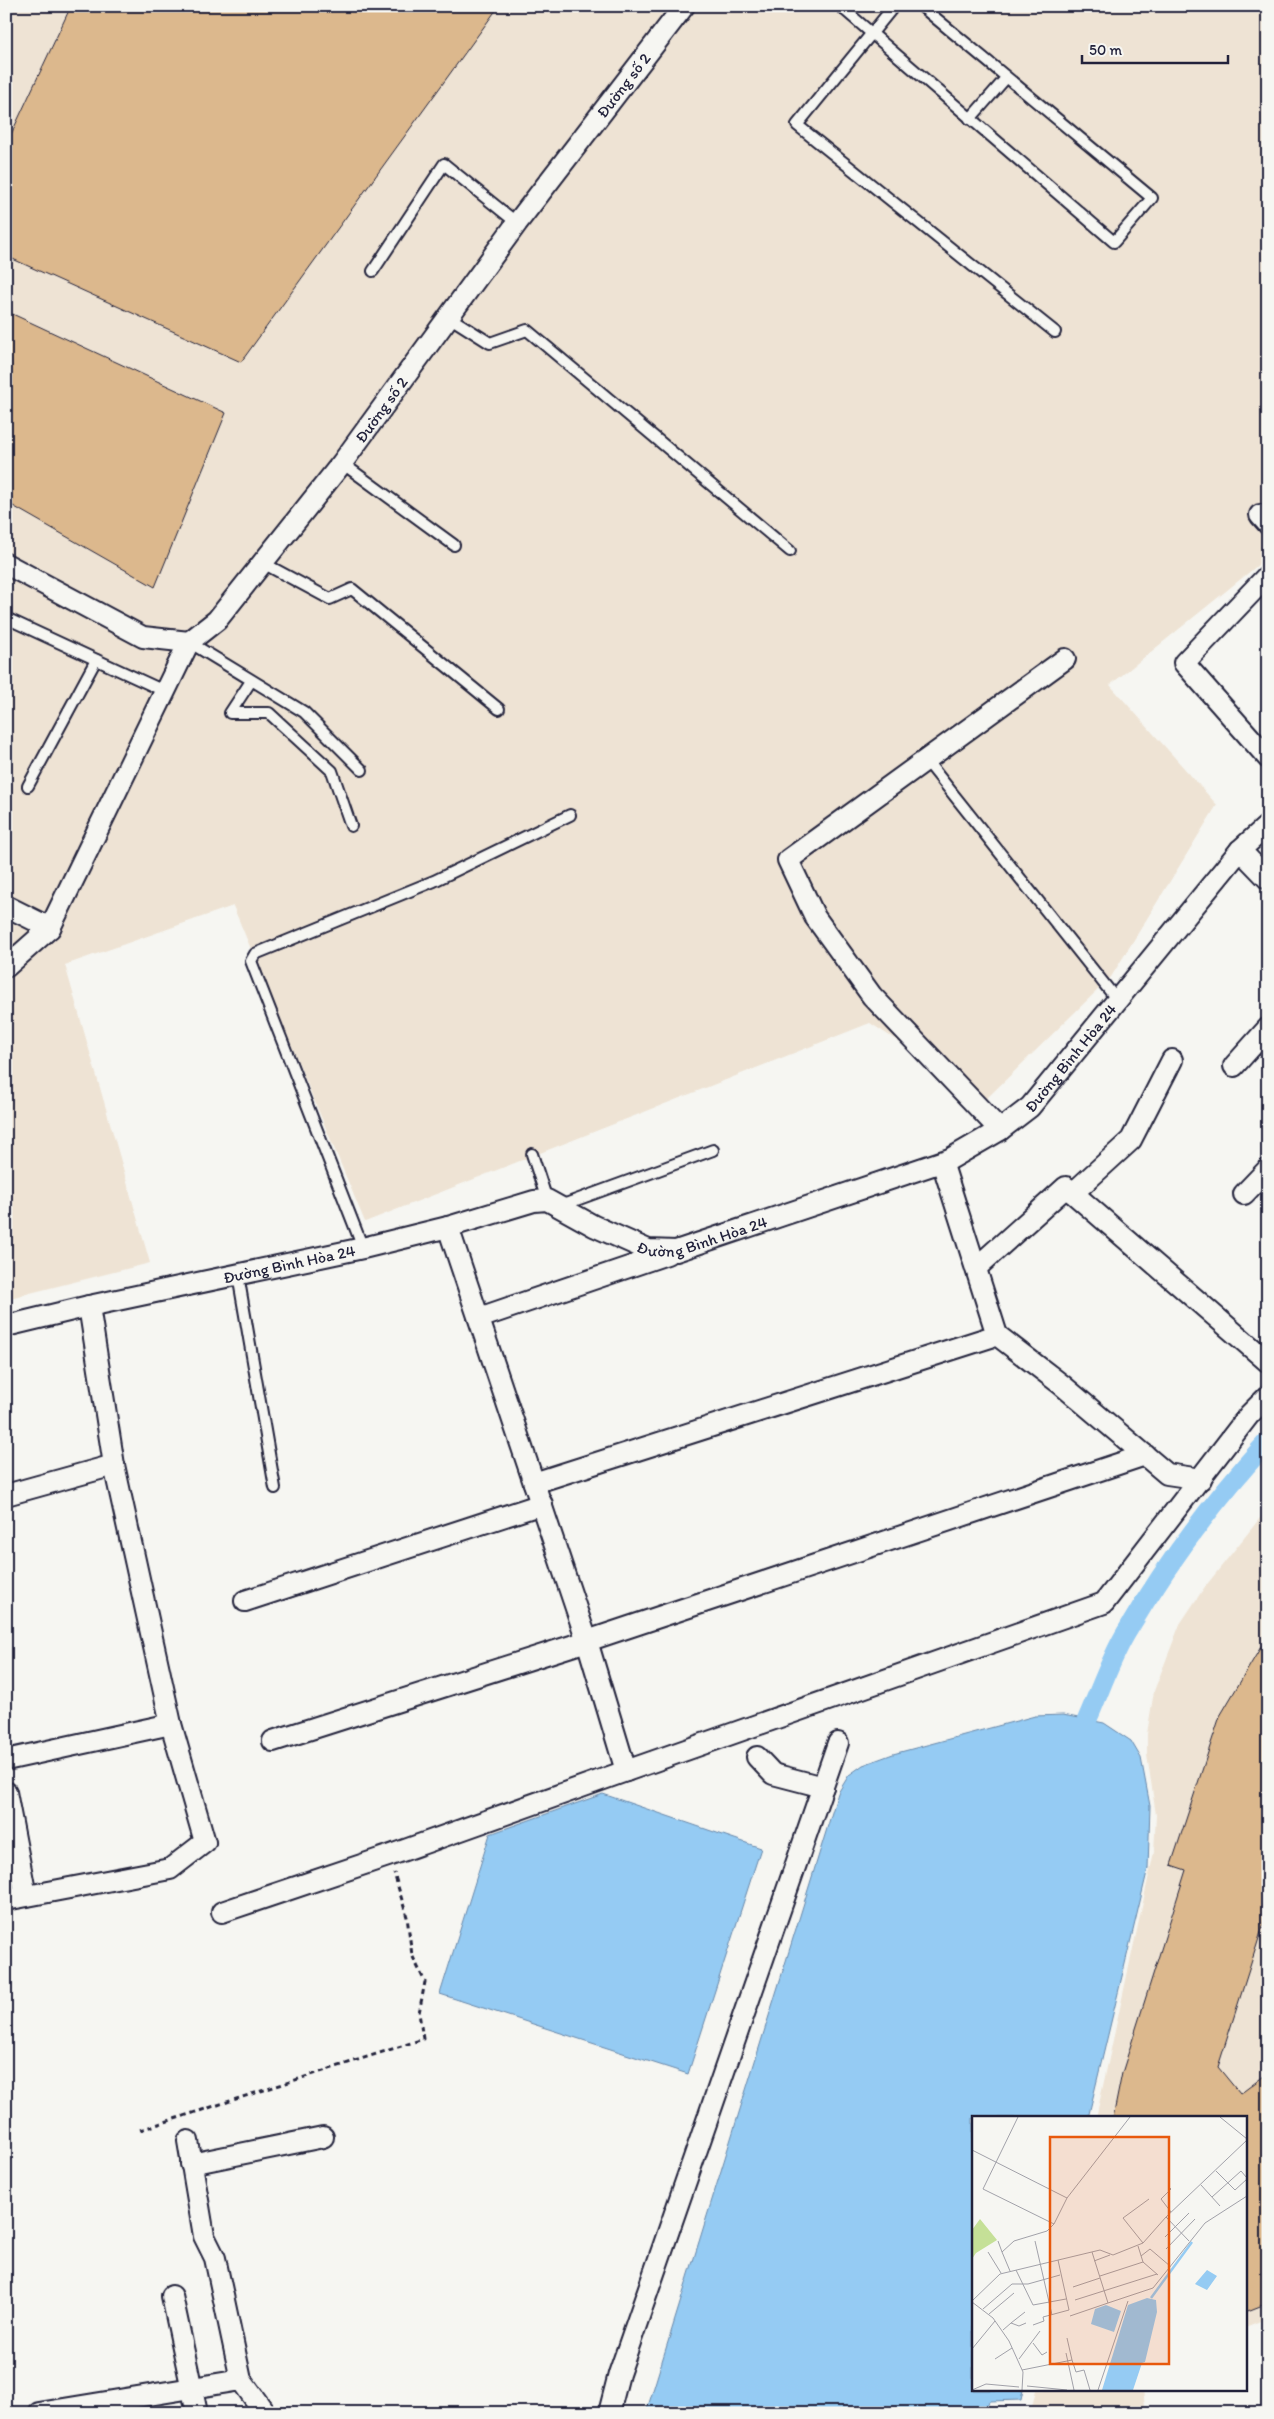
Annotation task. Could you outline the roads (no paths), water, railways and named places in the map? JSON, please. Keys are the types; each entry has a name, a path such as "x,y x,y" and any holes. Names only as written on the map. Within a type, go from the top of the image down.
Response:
{"street":[{"name":"Đường số 2","path":"189,642 217,620 342,463 518,223 684,6"},
{"path":"6,564 143,637 189,642 50,928 6,967"},
{"path":"1268,576 1184,663 1268,758"},
{"path":"1000,1130 872,996 815,918 788,860 1065,659"},
{"name":"Đường Bình Hòa 24","path":"6,1326 89,1306 363,1248 448,1227 520,1204 552,1204 648,1250 676,1250 942,1162 1000,1130 1030,1107 1240,850 1268,825"},
{"path":"1240,850 1268,879"},
{"path":"6,906 50,928"},
{"path":"1234,1066 1268,1028"},
{"path":"1073,1193 1131,1140 1172,1060"},
{"path":"942,1162 996,1335 1062,1385 1167,1474 1201,1479"},
{"path":"1244,1194 1268,1169"},
{"path":"976,1268 1066,1187 1268,1362"},
{"path":"448,1227 587,1641 626,1771"},
{"path":"479,1318 676,1250"},
{"path":"6,1900 170,1869 205,1842 171,1724 114,1466 89,1306"},
{"path":"534,1483 996,1335"},
{"path":"222,1912 388,1856 1104,1604 1249,1416 1268,1396"},
{"path":"273,1741 587,1641 1145,1455"},
{"path":"6,1495 114,1466"},
{"path":"245,1602 542,1504"},
{"path":"6,1760 171,1724"},
{"path":"609,2413 619,2374 838,1743"},
{"path":"756,1757 773,1774 823,1786"},
{"path":"6,1792 26,1896"},
{"path":"192,2164 323,2137"},
{"path":"188,2141 204,2236 214,2258 241,2380 266,2413"},
{"path":"172,2296 197,2413"},
{"path":"40,2413 123,2406 191,2388 241,2380"},
{"path":"253,2396 275,2413"}],"lane":[{"path":"840,6 1114,242 1152,198 921,6"},
{"path":"894,6 797,125 1055,332"},
{"path":"970,119 1006,78"},
{"path":"373,271 444,164 518,223"},
{"path":"449,318 490,343 527,330 790,551"},
{"path":"342,463 454,545"},
{"path":"263,563 330,599 352,589 500,709"},
{"path":"6,618 164,691"},
{"path":"189,642 304,712 362,770"},
{"path":"28,786 96,660"},
{"path":"252,681 230,713 269,713 332,771 351,826"},
{"path":"926,760 1117,1000"},
{"path":"363,1248 251,961 252,957 255,954 434,881 570,815"},
{"path":"532,1154 552,1204 713,1150"},
{"path":"238,1275 275,1488"}],"water":[{"path":"1063,1715 1104,1723 1131,1741 1141,1758 1150,1806 1148,1868 1088,2116 972,2116 972,2392 1023,2392 1021,2400 989,2401 985,2413 646,2413 838,1793 849,1775 863,1765 893,1754 1035,1716"},
{"path":"603,1794 761,1848 688,2074 440,1994 490,1834"}],"waterway":[{"path":"1087,1720 1120,1643 1157,1582 1210,1509 1268,1441"}]}
